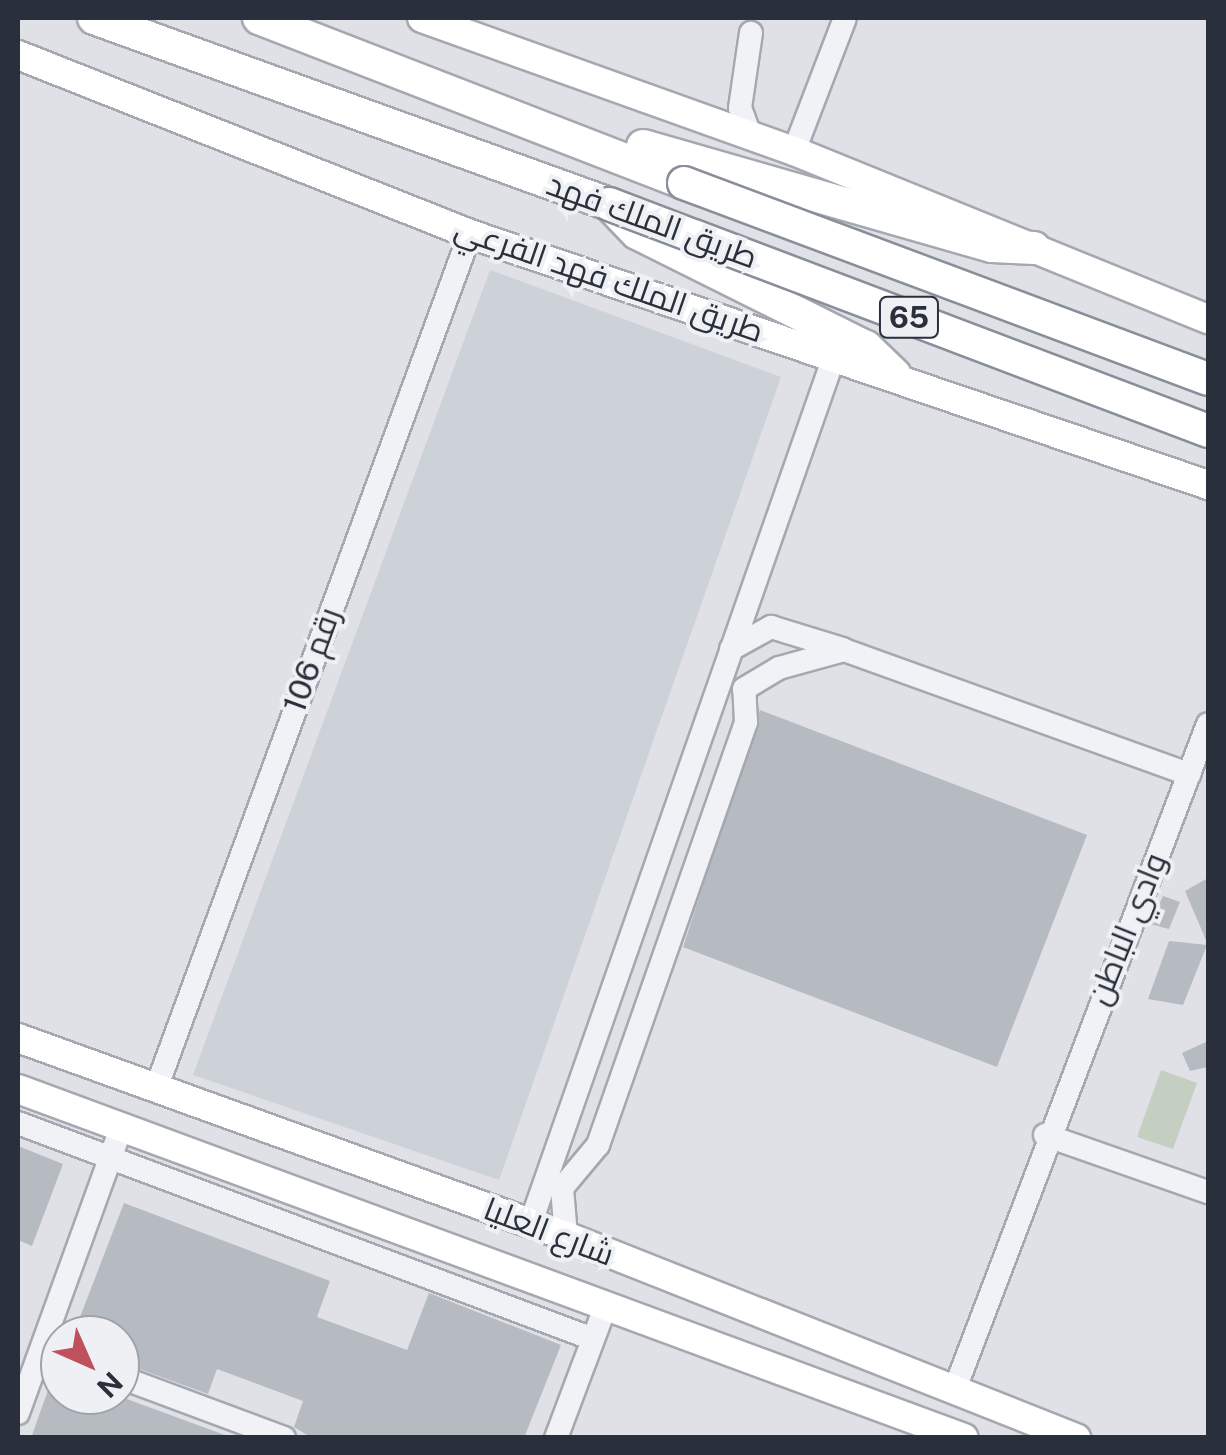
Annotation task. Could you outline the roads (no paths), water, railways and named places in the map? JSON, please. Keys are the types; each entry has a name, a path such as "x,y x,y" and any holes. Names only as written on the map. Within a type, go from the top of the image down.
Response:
{"highway":[{"name":"طريق الملك فهد","path":"94,18 609,204 1208,431"},
{"name":"طريق الملك فهد","path":"259,18 1208,380"},
{"path":"594,148 626,142 992,246 1034,248"},
{"path":"609,204 637,233 866,346 895,375"}],"main road":[{"path":"422,18 794,151 1208,319"},
{"name":"طريق الملك فهد الفرعي","path":"18,55 470,234 895,375 1208,485"},
{"name":"شارع العليا","path":"18,1038 566,1236 956,1386 1076,1438"},
{"name":"شارع العليا","path":"18,1089 964,1438"},
{"path":"481,1258 519,1244 530,1225"}],"street":[{"path":"794,151 846,18"},
{"path":"750,135 740,108 751,33"},
{"name":"رقم 106","path":"156,1086 470,234"},
{"path":"530,1225 834,357"},
{"path":"731,649 771,628 844,650 1189,774"},
{"path":"566,1236 562,1188 598,1145 746,722 744,690 779,668 844,650"},
{"name":"وادي الباطن","path":"956,1386 1045,1134 1208,724"},
{"path":"18,1123 593,1340"},
{"path":"62,1315 122,1126"},
{"path":"1045,1134 1208,1192"},
{"path":"556,1438 606,1304"},
{"path":"18,1413 40,1371"},
{"path":"140,1386 242,1430 284,1438"}]}
